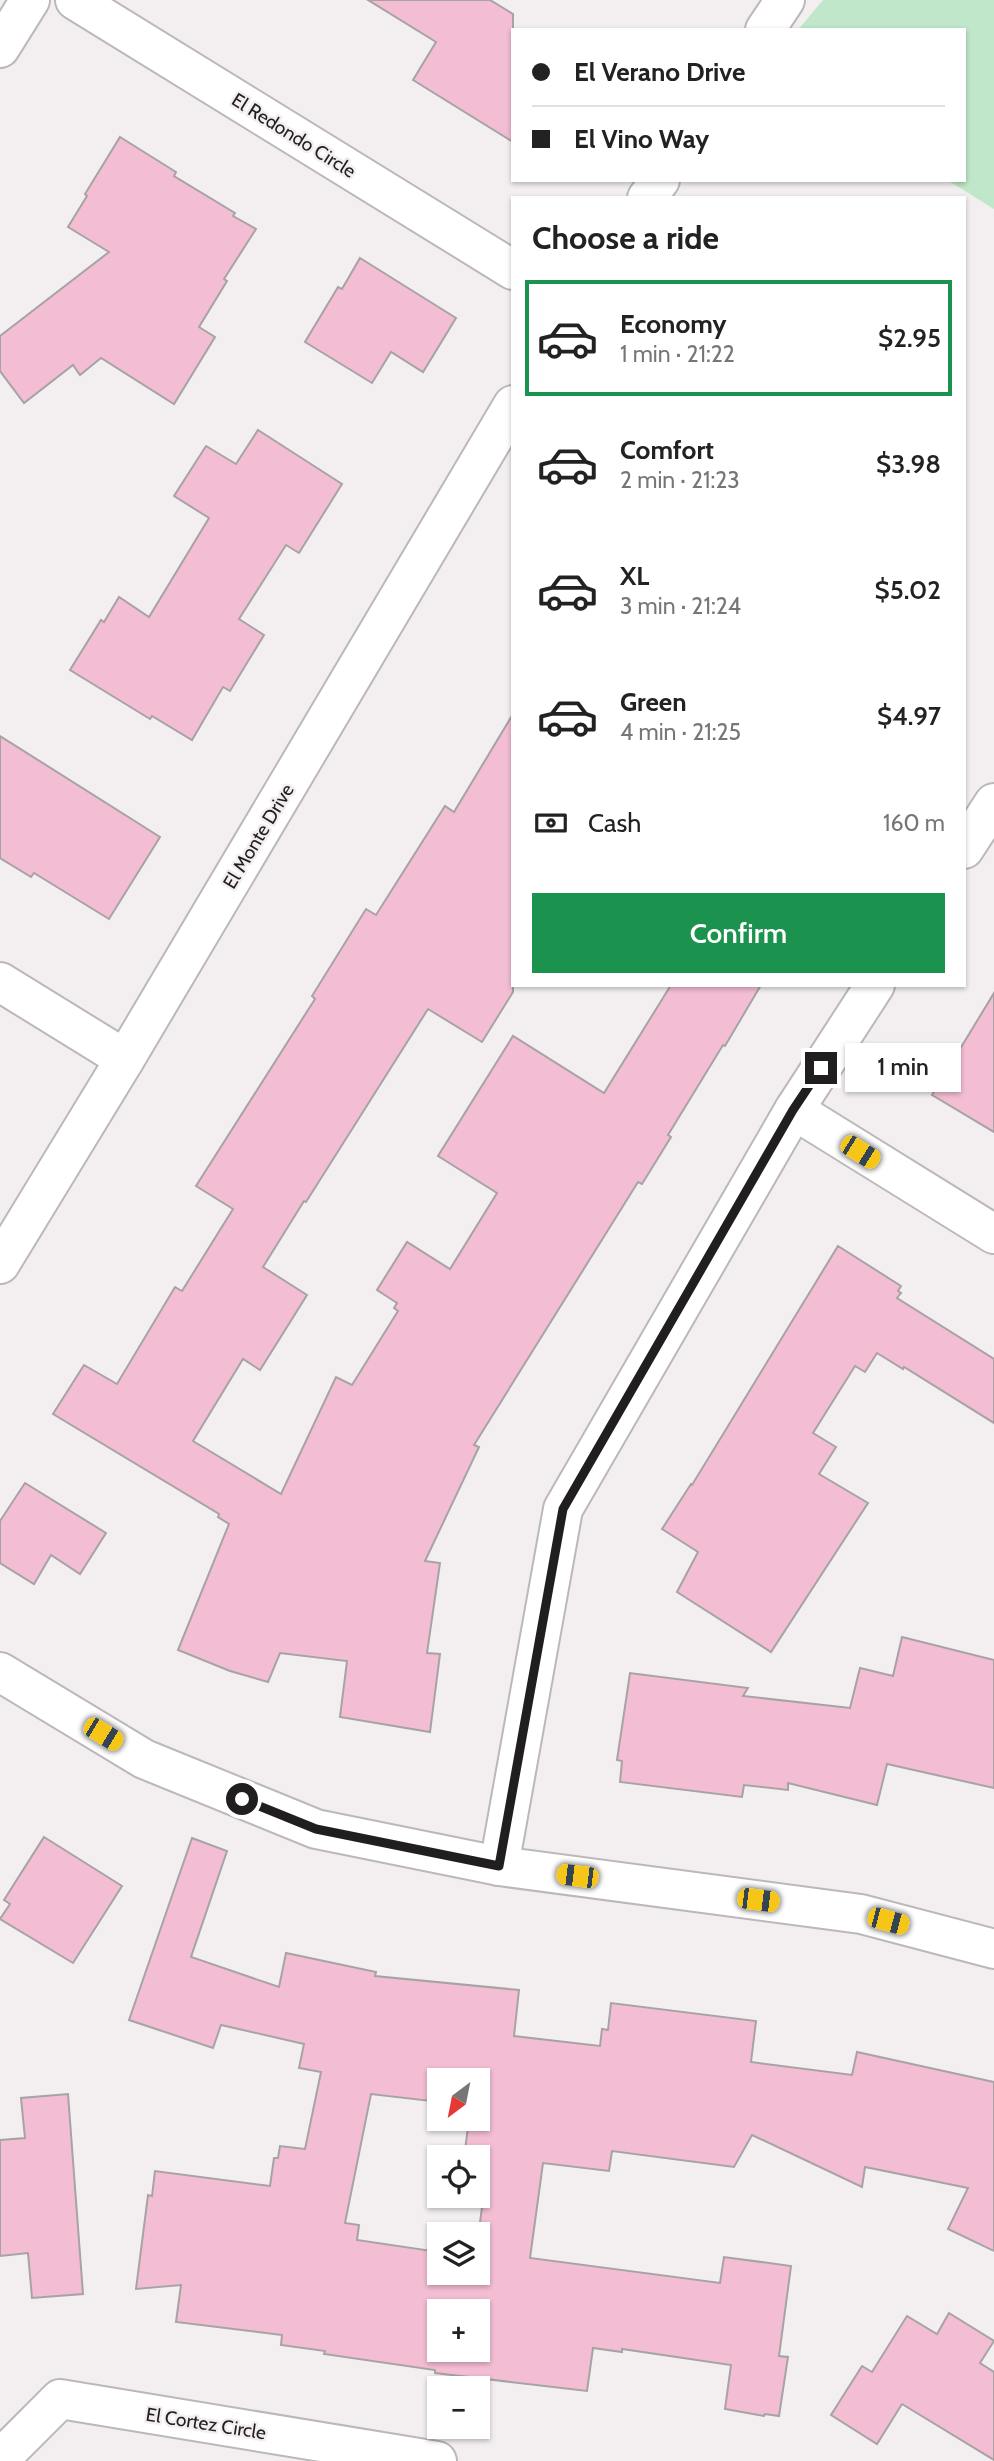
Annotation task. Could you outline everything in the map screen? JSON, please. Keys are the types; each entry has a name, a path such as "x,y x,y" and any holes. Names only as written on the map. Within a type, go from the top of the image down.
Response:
{"street":[{"path":"0,48 30,0"},
{"name":"El Redondo Circle","path":"75,0 511,269"},
{"path":"766,28 785,0"},
{"name":"El Monte Drive","path":"0,1264 125,1059 511,408"},
{"path":"966,846 994,803"},
{"path":"0,982 125,1059"},
{"path":"499,1866 563,1509 793,1110 874,987"},
{"path":"793,1110 994,1234"},
{"path":"0,1672 144,1759 316,1829 499,1866 861,1914 994,1950"},
{"name":"El Cortez Circle","path":"0,2459 60,2399 437,2461"}],"green space":[{"path":"823,0 994,0 994,209 950,182 966,182 966,28 800,28"}],"building":[{"path":"368,0 490,0 513,14 511,141 413,80 436,42"},
{"path":"120,137 176,172 174,176 256,229 224,279 227,281 199,327 215,337 174,404 101,358 80,375 73,365 24,403 0,371 0,336 109,252 68,227"},
{"path":"360,258 456,318 423,372 391,352 372,383 305,342 338,287 342,289"},
{"path":"258,430 342,484 299,553 286,545 239,619 264,635 230,691 223,687 192,740 152,716 150,719 70,670 101,620 104,622 119,597 149,617 209,518 174,496 206,446 236,464"},
{"path":"511,717 513,992 482,1042 428,1009 263,1267 307,1295 260,1370 243,1359 193,1441 281,1494 336,1377 352,1385 398,1311 394,1308 397,1303 377,1290 407,1242 450,1269 497,1193 438,1156 513,1036 604,1093 670,987 760,987 668,1135 671,1137 642,1184 638,1182 474,1445 479,1447 425,1561 440,1563 427,1653 440,1654 430,1732 340,1717 347,1661 280,1653 268,1682 230,1671 178,1650 229,1524 218,1517 219,1514 53,1414 84,1365 117,1384 175,1287 182,1291 233,1209 196,1186 315,999 312,996 366,909 376,915 445,806 454,812"},
{"path":"0,736 160,837 109,919 34,873 31,877 0,858"},
{"path":"994,993 994,1132 932,1095"},
{"path":"838,1246 901,1286 898,1291 901,1293 897,1298 994,1359 994,1423 877,1353 865,1372 855,1366 813,1433 836,1447 819,1474 868,1503 771,1652 677,1592 698,1552 662,1529 692,1485"},
{"path":"25,1483 106,1533 80,1574 51,1555 34,1584 0,1563 0,1521"},
{"path":"902,1637 994,1660 994,1788 887,1764 877,1805 788,1783 788,1790 744,1785 742,1797 620,1782 622,1761 617,1760 630,1673 748,1688 743,1696 850,1708 860,1668 893,1676"},
{"path":"44,1837 122,1886 73,1963 0,1919 10,1904 4,1900"},
{"path":"192,1838 227,1851 191,1957 279,1987 286,1953 376,1972 375,1976 519,1990 514,2036 600,2046 602,2029 608,2030 611,2003 756,2021 751,2062 852,2075 857,2052 994,2082 994,2251 948,2229 968,2188 865,2167 862,2187 752,2135 734,2167 612,2151 609,2171 543,2163 530,2258 720,2283 724,2257 791,2266 779,2356 788,2357 779,2416 725,2409 731,2365 622,2349 622,2352 593,2348 587,2391 490,2380 490,2376 435,2373 435,2370 281,2345 282,2335 176,2322 181,2285 136,2289 148,2195 152,2196 155,2171 270,2186 274,2158 278,2158 280,2146 305,2149 321,2072 299,2068 304,2044 221,2025 213,2048 129,2020","holes":["427,2068 490,2068 490,2132 467,2132 466,2145 490,2145 490,2208 482,2208 480,2222 490,2222 490,2285 427,2285 427,2250 357,2240 359,2225 345,2223 371,2094 427,2101"]},
{"path":"68,2094 83,2294 32,2298 28,2253 0,2256 0,2140 25,2138 21,2098"},
{"path":"949,2313 994,2341 980,2363 994,2372 994,2460 902,2404 877,2444 831,2415 862,2366 872,2372 907,2316 937,2334"}],"route":[{"path":"242,1799 316,1829 499,1866 563,1509 793,1110 821,1068"}]}
